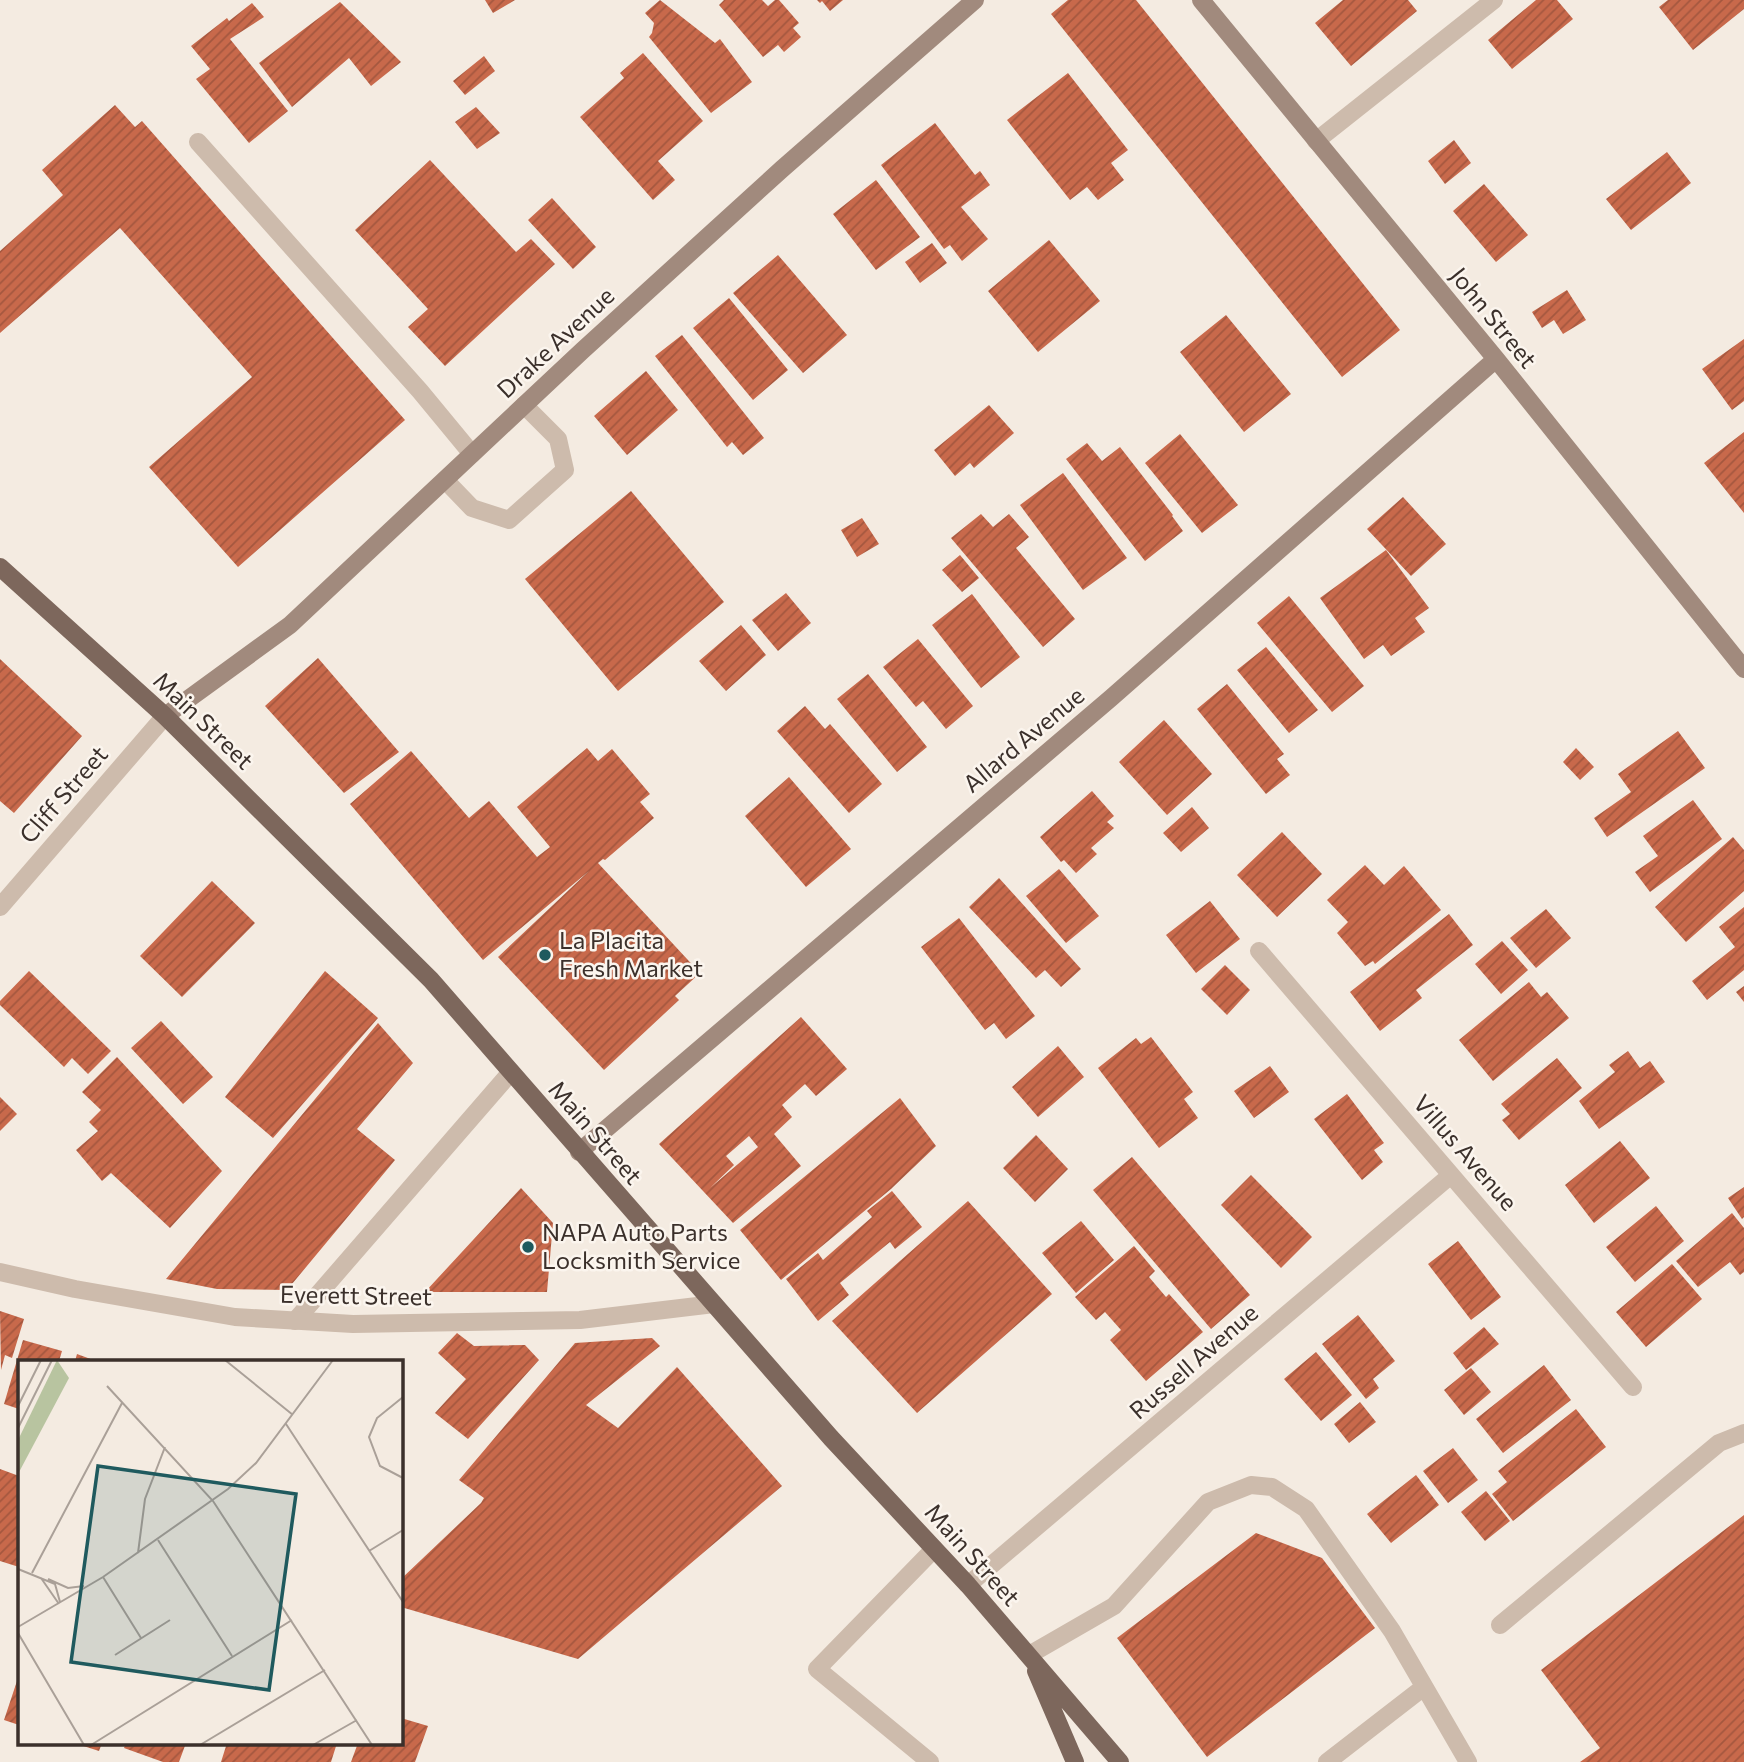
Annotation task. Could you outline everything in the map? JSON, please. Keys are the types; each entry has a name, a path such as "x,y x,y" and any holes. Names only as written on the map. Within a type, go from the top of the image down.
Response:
{"main road":[{"name":"Main Street","path":"0,567 165,716 431,980 831,1438 968,1585 1121,1762"},
{"path":"1029,1655 1075,1762"}],"street":[{"name":"Drake Avenue","path":"165,716 290,625 524,405 782,169 975,0"},
{"name":"John Street","path":"1201,0 1496,359 1744,669"},
{"path":"1316,141 1494,0"},
{"path":"198,142 420,391 472,454"},
{"name":"Allard Avenue","path":"579,1152 1111,698 1496,359"},
{"path":"445,480 472,508 509,520 565,470 558,439 524,405"},
{"name":"Cliff Street","path":"0,907 165,716"},
{"name":"Villus Avenue","path":"1259,951 1633,1387"},
{"path":"295,1321 511,1073"},
{"name":"Russell Avenue","path":"968,1585 1451,1175"},
{"name":"Everett Street","path":"0,1272 75,1289 235,1317 353,1324 580,1320 714,1304"},
{"path":"1500,1625 1719,1443 1744,1433"},
{"path":"1029,1655 1114,1606 1208,1502 1251,1486 1272,1486 1306,1510 1392,1631 1468,1762"},
{"path":"930,1762 817,1669 934,1549"},
{"path":"1327,1762 1424,1687"}],"building":[{"path":"485,0 515,0 493,13"},
{"path":"660,0 715,43 720,39 752,82 711,113 649,37 654,23 645,13"},
{"path":"724,0 762,0 768,6 779,0 799,23 793,28 801,37 784,52 778,45 763,57 719,5"},
{"path":"817,0 843,0 830,11 822,1 820,3"},
{"path":"1068,0 1136,0 1400,330 1342,377 1051,14"},
{"path":"1343,0 1408,0 1417,11 1351,66 1315,23"},
{"path":"1536,0 1557,0 1573,19 1512,69 1488,40"},
{"path":"1668,0 1744,0 1744,9 1693,50 1659,7"},
{"path":"340,2 401,62 371,86 349,58 292,107 259,63"},
{"path":"252,3 264,17 230,39 288,111 249,143 196,79 210,69 191,46 227,18 229,21"},
{"path":"643,53 703,121 658,161 675,180 653,200 580,117 624,78 620,73"},
{"path":"484,56 495,71 465,95 453,81"},
{"path":"1068,73 1128,150 1111,163 1124,180 1098,200 1087,187 1070,200 1007,120"},
{"path":"115,105 135,127 142,121 405,420 238,567 149,467 252,377 120,228 0,333 0,251 63,195 42,170"},
{"path":"476,107 500,133 477,149 455,122"},
{"path":"935,123 975,175 980,171 990,185 961,207 988,239 962,261 950,245 944,249 881,165"},
{"path":"1454,140 1471,163 1445,184 1428,161"},
{"path":"1667,152 1691,183 1631,230 1606,199"},
{"path":"430,160 516,252 531,239 555,264 445,366 408,327 428,309 355,230"},
{"path":"876,180 920,237 876,270 833,214"},
{"path":"1484,184 1528,235 1496,262 1453,211"},
{"path":"552,198 596,247 573,269 528,220"},
{"path":"1049,240 1100,301 1038,352 988,291"},
{"path":"932,243 947,263 920,283 905,262"},
{"path":"778,255 847,335 803,373 733,293"},
{"path":"1567,290 1586,320 1563,334 1554,320 1542,328 1532,312"},
{"path":"729,298 788,370 753,400 693,328"},
{"path":"1226,315 1291,394 1244,432 1180,352"},
{"path":"682,335 764,438 743,455 732,442 727,447 655,356"},
{"path":"1744,339 1744,401 1732,410 1702,369"},
{"path":"646,371 678,410 627,455 594,416"},
{"path":"989,405 1014,433 974,468 970,463 955,476 934,450"},
{"path":"1744,432 1744,513 1704,463"},
{"path":"1180,434 1238,505 1202,533 1145,463"},
{"path":"1087,443 1102,461 1120,447 1183,531 1145,561 1066,459"},
{"path":"1063,473 1127,558 1083,590 1020,505"},
{"path":"631,491 724,602 618,691 525,579"},
{"path":"1403,497 1446,544 1411,576 1367,529"},
{"path":"981,514 993,527 1009,514 1029,537 1016,548 1075,619 1043,647 951,538"},
{"path":"862,518 879,544 857,557 841,530"},
{"path":"1386,550 1429,608 1415,618 1425,632 1391,656 1383,645 1364,659 1320,598"},
{"path":"960,555 979,578 962,592 942,570"},
{"path":"786,593 811,623 778,651 752,620"},
{"path":"972,594 1020,657 981,688 932,625"},
{"path":"1289,596 1364,686 1332,712 1257,623"},
{"path":"741,625 766,655 726,691 699,661"},
{"path":"918,639 973,706 946,729 923,701 916,707 883,667"},
{"path":"1266,647 1318,710 1289,733 1237,670"},
{"path":"318,658 399,752 344,793 265,706"},
{"path":"0,659 82,736 14,813 0,801"},
{"path":"868,674 927,747 897,772 837,699"},
{"path":"1227,684 1284,754 1277,759 1290,775 1266,794 1197,709"},
{"path":"805,706 825,729 830,724 882,784 849,813 777,731"},
{"path":"1164,720 1212,774 1167,815 1119,762"},
{"path":"1678,731 1705,768 1607,837 1594,818 1631,792 1618,774"},
{"path":"587,748 598,761 612,749 650,794 640,802 654,818 598,863 700,973 675,996 679,1000 604,1070 498,957 589,871 483,960 350,804 411,751 469,818 489,801 537,857 550,847 517,807"},
{"path":"1576,748 1594,767 1580,780 1563,762"},
{"path":"789,777 851,849 806,887 745,816"},
{"path":"1092,791 1114,816 1107,822 1114,828 1091,848 1097,854 1076,873 1064,860 1061,862 1040,837"},
{"path":"1693,800 1722,839 1650,892 1635,872 1658,856 1643,836"},
{"path":"1192,807 1209,828 1181,852 1163,833"},
{"path":"1282,832 1322,874 1277,917 1237,875"},
{"path":"1733,837 1744,850 1744,891 1686,942 1655,907"},
{"path":"1365,865 1384,885 1404,866 1441,910 1375,964 1373,961 1365,966 1337,933 1348,922 1327,900"},
{"path":"1059,869 1099,916 1066,943 1026,896"},
{"path":"999,878 1081,969 1061,987 1045,970 1036,978 969,907"},
{"path":"212,881 255,923 182,997 140,956"},
{"path":"1210,901 1240,939 1196,973 1166,935"},
{"path":"1744,907 1744,970 1707,1000 1692,981 1735,947 1719,927"},
{"path":"1546,909 1571,938 1536,968 1510,938"},
{"path":"1449,914 1473,945 1416,990 1422,998 1380,1031 1350,992"},
{"path":"959,918 1035,1016 1006,1039 994,1023 985,1030 921,947"},
{"path":"1502,941 1528,970 1501,994 1475,964"},
{"path":"1225,965 1250,990 1227,1015 1201,989"},
{"path":"29,971 111,1051 88,1074 72,1058 64,1067 0,1005 0,1001"},
{"path":"325,971 378,1018 273,1138 225,1097"},
{"path":"1529,982 1541,997 1547,992 1569,1018 1493,1081 1459,1040"},
{"path":"1744,986 1744,1002 1736,992"},
{"path":"801,1017 847,1069 816,1096 805,1084 782,1105 792,1117 774,1134 801,1166 733,1223 659,1144","holes":["749,1136 758,1147 710,1188 734,1165 726,1156"]},
{"path":"161,1021 213,1077 183,1104 131,1048"},
{"path":"378,1023 413,1063 357,1129 395,1160 287,1290 217,1289 166,1279"},
{"path":"1151,1037 1193,1092 1184,1099 1198,1118 1159,1148 1098,1068 1136,1038 1141,1044"},
{"path":"1058,1046 1084,1077 1038,1117 1012,1087"},
{"path":"1628,1051 1640,1068 1650,1061 1665,1082 1599,1129 1579,1101 1615,1072 1609,1065"},
{"path":"117,1057 222,1171 170,1228 111,1173 102,1181 76,1150 98,1131 89,1122 101,1110 82,1092"},
{"path":"1557,1058 1582,1088 1519,1140 1502,1120 1510,1114 1501,1104"},
{"path":"1270,1066 1289,1092 1254,1118 1234,1091"},
{"path":"1347,1094 1384,1143 1374,1150 1383,1162 1362,1180 1314,1119"},
{"path":"0,1097 17,1114 0,1131"},
{"path":"900,1098 936,1146 891,1189 781,1280 740,1230"},
{"path":"1036,1135 1068,1169 1035,1202 1003,1168"},
{"path":"1620,1141 1650,1178 1594,1223 1565,1185"},
{"path":"1132,1157 1250,1295 1211,1329 1093,1190"},
{"path":"1251,1175 1312,1237 1281,1268 1221,1205"},
{"path":"1744,1187 1744,1217 1742,1219 1728,1198"},
{"path":"521,1188 553,1223 547,1292 425,1292"},
{"path":"892,1191 922,1227 895,1249 890,1242 840,1283 849,1295 818,1321 786,1279 818,1253 823,1260 872,1217 867,1211"},
{"path":"968,1201 1052,1294 917,1413 832,1321"},
{"path":"1656,1206 1684,1241 1635,1282 1606,1247"},
{"path":"1732,1213 1744,1228 1744,1272 1740,1275 1730,1262 1698,1287 1676,1261"},
{"path":"1081,1221 1114,1260 1076,1293 1042,1253"},
{"path":"1458,1241 1501,1297 1471,1320 1428,1264"},
{"path":"1134,1246 1155,1271 1149,1277 1166,1297 1169,1294 1203,1332 1146,1381 1110,1340 1121,1330 1105,1312 1096,1320 1075,1297"},
{"path":"1672,1264 1702,1299 1646,1347 1616,1312"},
{"path":"0,1311 24,1319 12,1358 5,1355 1,1370"},
{"path":"1358,1315 1395,1361 1373,1379 1379,1388 1366,1399 1322,1344"},
{"path":"1484,1327 1499,1344 1466,1370 1453,1353"},
{"path":"457,1333 474,1346 525,1345 539,1360 468,1439 435,1413 466,1379 438,1353"},
{"path":"652,1338 660,1346 586,1405 618,1428 677,1367 782,1486 578,1659 402,1607 402,1578 484,1498 459,1480 575,1343"},
{"path":"23,1340 62,1351 59,1360 18,1360 18,1409 4,1404"},
{"path":"1316,1352 1352,1395 1321,1421 1284,1379"},
{"path":"77,1354 93,1360 75,1360"},
{"path":"1544,1365 1571,1400 1503,1453 1476,1419"},
{"path":"1471,1368 1491,1392 1464,1415 1444,1390"},
{"path":"1360,1402 1376,1422 1349,1443 1334,1424"},
{"path":"1576,1409 1606,1447 1513,1521 1492,1494 1507,1482 1498,1471"},
{"path":"1453,1448 1478,1480 1448,1503 1423,1471"},
{"path":"0,1469 18,1476 18,1567 0,1561"},
{"path":"1416,1475 1439,1505 1391,1543 1367,1514"},
{"path":"1486,1491 1510,1521 1485,1541 1461,1512"},
{"path":"1744,1515 1744,1762 1580,1762 1600,1748 1541,1670"},
{"path":"1256,1533 1322,1558 1375,1628 1207,1757 1117,1638"},
{"path":"18,1678 18,1725 4,1720"},
{"path":"402,1718 428,1726 415,1762 351,1762 358,1744 402,1744"},
{"path":"77,1744 102,1744 99,1751"},
{"path":"126,1744 186,1744 179,1762 163,1762 124,1748"},
{"path":"227,1744 337,1744 331,1762 221,1762"}],"place":[{"name":"La Placita Fresh Market","path":"545,955"},
{"name":"NAPA Auto Parts Locksmith Service","path":"528,1247"}]}
